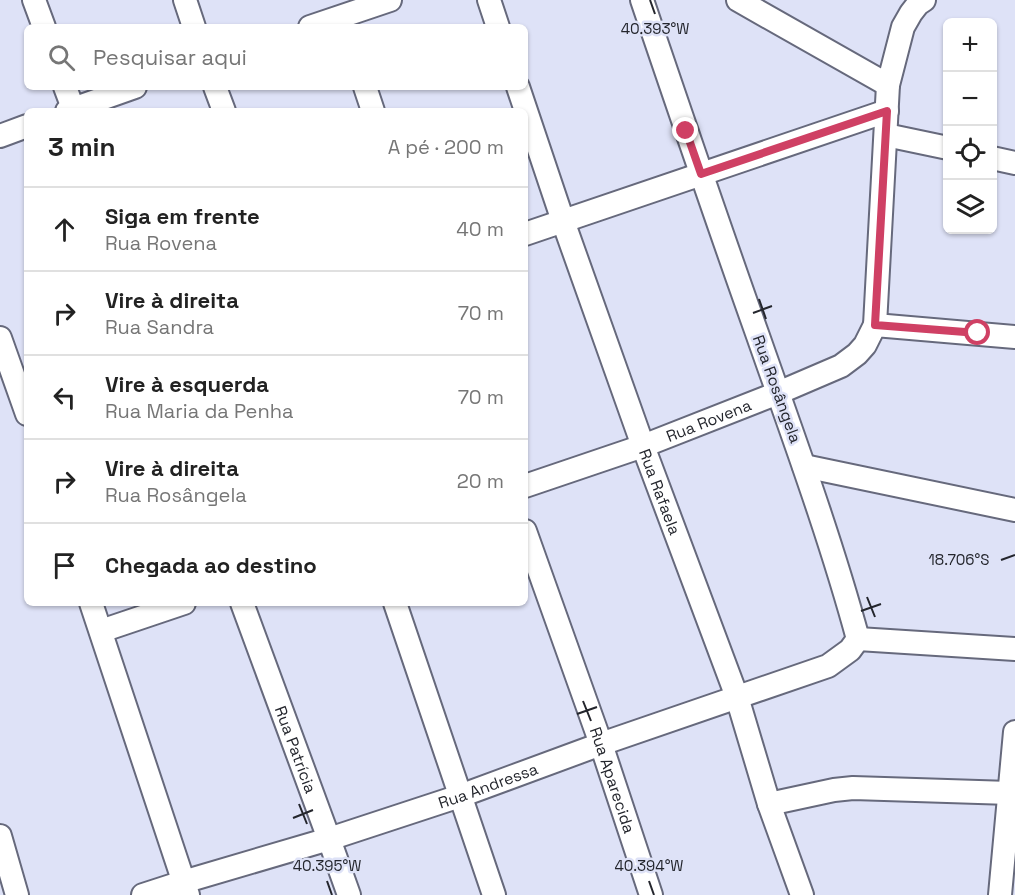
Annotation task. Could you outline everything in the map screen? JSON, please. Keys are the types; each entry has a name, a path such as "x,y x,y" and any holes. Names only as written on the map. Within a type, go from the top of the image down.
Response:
{"street":[{"path":"34,0 43,24"},
{"path":"185,0 193,24"},
{"path":"317,24 340,14 390,0"},
{"path":"489,0 497,24"},
{"name":"Rua Rosângela","path":"642,0 804,466 842,580 858,639"},
{"path":"738,0 888,85"},
{"path":"924,0 918,4 903,27 888,85 875,325 1015,337"},
{"path":"66,90 71,108"},
{"path":"77,108 127,90"},
{"path":"216,90 223,108"},
{"path":"366,90 373,108"},
{"name":"Rua Rafaela","path":"519,90 525,108"},
{"path":"528,233 887,111"},
{"name":"Rua Rafaela","path":"528,117 643,447 736,697 769,804 802,895"},
{"path":"0,136 24,127"},
{"path":"886,135 943,147"},
{"path":"997,159 1015,162"},
{"name":"Rua Rovena","path":"528,485 643,447 841,366 865,345 875,325"},
{"path":"0,338 24,406"},
{"path":"804,466 1015,510"},
{"name":"Rua Aparecida","path":"528,539 601,744 651,895"},
{"path":"92,606 186,888"},
{"path":"101,631 175,606"},
{"name":"Rua Patrícia","path":"243,606 349,895"},
{"path":"396,606 494,895"},
{"path":"858,639 1015,649"},
{"name":"Rua Andressa","path":"143,895 186,888 460,796 601,744 828,666 850,650 858,639"},
{"path":"1000,895 1015,732"},
{"path":"769,804 853,788 1010,793"},
{"path":"0,836 17,895"}],"route":[{"path":"686,131 701,174 887,111 875,325 978,333"}]}
